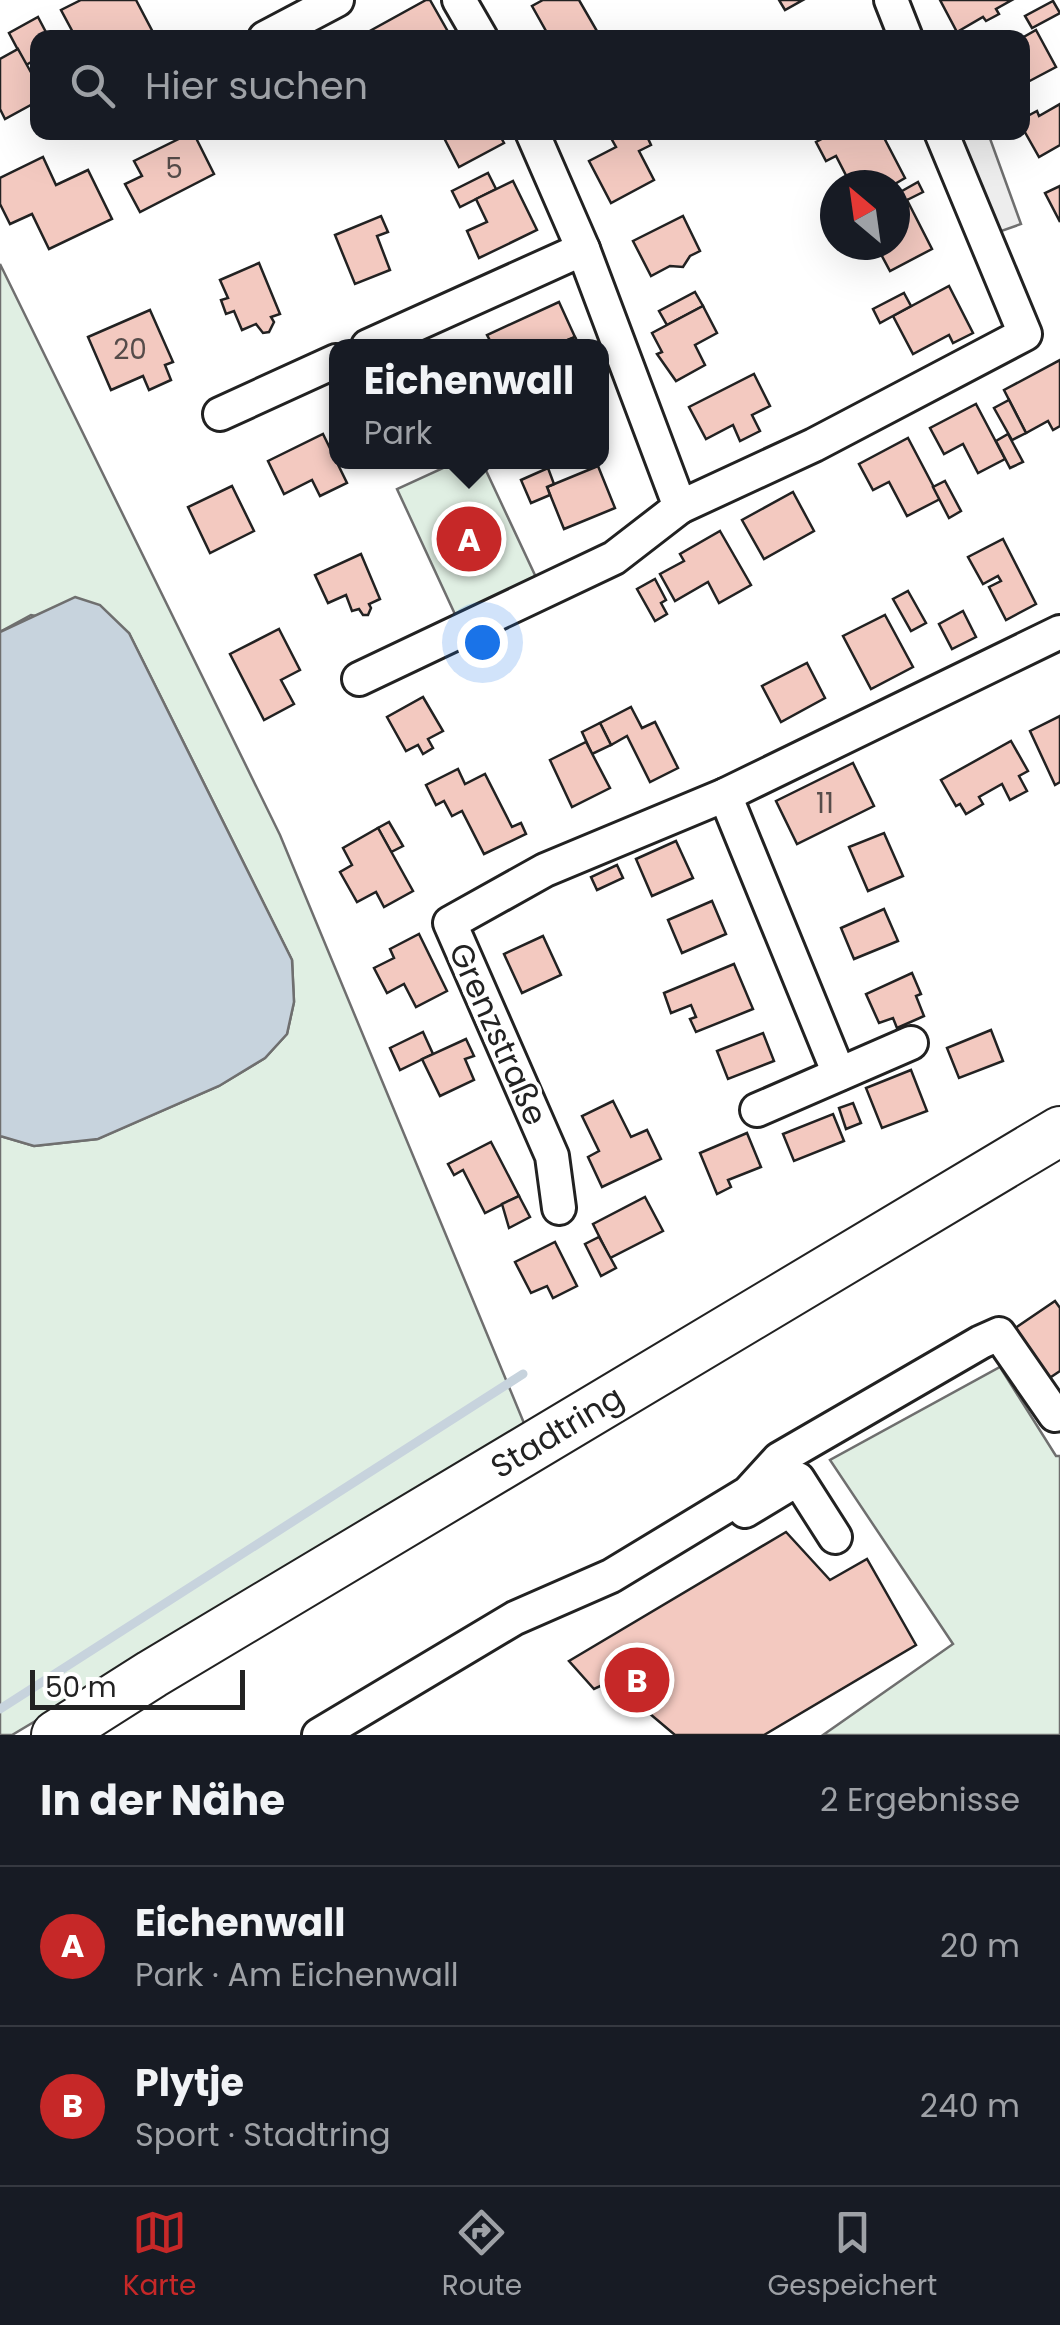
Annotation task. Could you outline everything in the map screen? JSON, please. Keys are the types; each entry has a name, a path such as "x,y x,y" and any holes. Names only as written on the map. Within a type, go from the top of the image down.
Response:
{"highway":[{"name":"Stadtring","path":"56,1735 1060,1131"}],"street":[{"path":"281,30 337,0"},
{"path":"459,0 476,30"},
{"path":"892,0 903,30"},
{"path":"535,140 583,249 680,507"},
{"path":"360,680 614,558 680,507 814,444 1024,334 945,140"},
{"path":"384,339 583,249"},
{"path":"220,414 329,364"},
{"name":"Grenzstraße","path":"559,1208 552,1156 450,923 545,870 725,795 1060,632"},
{"path":"725,795 840,1074"},
{"path":"757,1110 911,1043"},
{"path":"364,1728 515,1618 626,1567 748,1493 778,1459 981,1342 999,1334 1055,1415"},
{"path":"320,1735 374,1726 529,1636 586,1610 798,1479 835,1537"}],"green space":[{"path":"0,264 280,835 526,1428 12,1735 0,1735 0,1136 34,1146 97,1139 219,1086 265,1058 287,1034 294,1002 292,960 129,633 31,615 0,632"},
{"path":"441,469 485,469 541,588 460,625 397,489"},
{"path":"1000,1367 1056,1456 1060,1456 1060,1735 823,1735 953,1644 830,1460"}],"shaded area":[{"path":"958,140 991,140 1021,224 993,234"},
{"path":"75,597 100,605 129,633 292,960 294,1002 287,1034 265,1058 219,1086 98,1139 34,1146 0,1136 0,632"}],"building":[{"path":"81,0 136,0 152,30 72,30 61,10"},
{"path":"430,0 447,30 372,30"},
{"path":"543,0 579,0 596,30 546,30 532,6"},
{"path":"779,0 803,0 785,10"},
{"path":"940,0 1012,0 996,9 999,14 986,21 983,17 956,30"},
{"path":"1053,1 1060,13 1032,28 1025,16"},
{"path":"38,17 45,30 30,30 30,63 26,65 9,33"},
{"path":"1036,30 1056,67 1030,81 1030,33"},
{"path":"18,49 30,71 30,105 5,119 0,109 0,59"},
{"path":"1060,104 1060,145 1039,157 1029,140 1030,115 1037,111 1039,116"},
{"path":"177,140 197,140 214,174 140,212 125,184 142,176 134,161"},
{"path":"445,140 502,140 504,143 459,167"},
{"path":"612,140 649,140 651,145 639,151 654,180 611,203 589,161 616,147"},
{"path":"820,140 885,140 901,170 843,170 836,156 826,161 816,142"},
{"path":"43,157 56,185 88,170 112,219 49,249 32,214 10,224 0,204 0,178"},
{"path":"488,173 496,189 460,207 452,191"},
{"path":"513,181 537,230 479,258 467,231 487,222 476,199"},
{"path":"918,182 923,192 910,198 910,187"},
{"path":"1060,186 1060,222 1045,193"},
{"path":"910,206 932,249 890,271 884,260 910,260"},
{"path":"381,216 388,232 377,236 390,270 355,284 335,235"},
{"path":"683,216 700,251 690,256 683,267 670,266 651,276 633,241"},
{"path":"259,263 280,314 271,317 274,322 269,332 263,333 256,324 242,330 234,311 226,314 221,300 228,298 220,280"},
{"path":"949,286 973,333 953,343 949,335 913,354 893,316"},
{"path":"695,292 703,306 667,325 659,311"},
{"path":"904,293 911,306 880,323 873,309"},
{"path":"559,302 575,337 489,339 487,335"},
{"path":"703,306 717,333 695,345 705,365 676,381 657,354 662,352 652,333"},
{"path":"150,310 173,362 165,365 171,380 149,390 143,376 111,390 88,337"},
{"path":"1060,360 1060,426 1053,430 1048,421 1026,433 1004,390"},
{"path":"754,374 770,406 752,415 760,431 740,441 733,425 706,439 689,407"},
{"path":"1009,400 1026,433 1012,440 994,408"},
{"path":"976,404 1005,459 978,473 963,444 944,454 930,428"},
{"path":"323,434 329,446 329,469 340,469 347,483 320,496 312,480 284,494 268,461"},
{"path":"1008,434 1023,462 1010,468 996,441"},
{"path":"908,438 940,499 907,516 889,482 873,490 859,464"},
{"path":"548,469 554,484 547,487 550,495 531,503 521,480"},
{"path":"599,469 615,508 564,529 547,487"},
{"path":"945,481 961,511 949,518 933,487"},
{"path":"232,486 254,531 210,553 188,507"},
{"path":"793,492 814,531 764,559 742,520"},
{"path":"720,531 751,585 719,603 708,582 675,601 660,574 684,561 680,554"},
{"path":"1003,539 1036,604 1006,620 989,587 1001,581 998,576 983,584 968,557"},
{"path":"361,554 380,599 369,604 368,615 359,609 352,611 346,595 328,603 315,575"},
{"path":"655,579 666,600 661,603 667,614 655,621 637,589"},
{"path":"908,591 926,623 911,631 893,599"},
{"path":"963,611 976,637 952,649 939,624"},
{"path":"885,615 913,667 871,689 843,636"},
{"path":"279,629 300,670 281,680 294,704 264,720 230,654"},
{"path":"807,663 825,698 781,722 762,686"},
{"path":"423,697 443,731 428,739 433,748 423,754 418,745 406,751 387,717"},
{"path":"631,707 642,728 655,722 678,768 650,782 627,736 611,745 600,723"},
{"path":"1060,716 1060,782 1055,785 1030,731"},
{"path":"600,723 611,745 592,754 582,732"},
{"path":"1011,741 1028,771 1019,776 1027,791 1010,800 1002,784 979,797 983,804 966,814 960,804 956,806 941,780"},
{"path":"586,742 610,788 572,807 550,760"},
{"path":"853,763 874,806 797,844 776,801"},
{"path":"458,769 465,784 485,774 512,827 521,823 526,834 484,854 462,811 452,816 444,801 436,805 426,785"},
{"path":"389,822 403,846 391,852 378,828"},
{"path":"378,828 413,891 384,907 376,892 357,902 340,872 352,865 343,848"},
{"path":"884,833 903,876 868,891 849,847"},
{"path":"676,841 693,878 652,896 636,859"},
{"path":"617,865 623,878 597,890 591,877"},
{"path":"712,901 726,934 682,953 668,920"},
{"path":"884,909 898,941 854,959 841,928"},
{"path":"419,934 447,991 416,1007 404,984 387,993 374,968 394,958 390,949"},
{"path":"543,936 561,975 522,993 504,954"},
{"path":"734,964 753,1009 696,1032 690,1019 696,1017 691,1005 671,1013 664,993"},
{"path":"912,973 921,994 916,996 924,1016 897,1028 893,1018 879,1023 866,994"},
{"path":"991,1030 1003,1061 959,1078 947,1048"},
{"path":"423,1032 433,1054 400,1070 390,1048"},
{"path":"763,1033 774,1061 728,1079 717,1051"},
{"path":"466,1039 474,1056 465,1059 474,1080 440,1096 422,1059"},
{"path":"911,1070 927,1111 882,1128 866,1088"},
{"path":"613,1101 631,1137 647,1130 661,1159 602,1187 588,1157 599,1151 582,1116"},
{"path":"853,1103 861,1123 846,1129 839,1108"},
{"path":"833,1114 844,1141 794,1161 783,1134"},
{"path":"747,1133 761,1167 728,1180 731,1187 717,1194 700,1153"},
{"path":"491,1142 519,1196 485,1213 463,1170 454,1175 448,1164"},
{"path":"519,1196 530,1217 509,1228 502,1204"},
{"path":"645,1197 663,1231 610,1258 593,1224"},
{"path":"599,1237 616,1268 601,1276 585,1244"},
{"path":"555,1242 577,1286 553,1298 547,1286 531,1293 515,1262"},
{"path":"1055,1301 1060,1308 1060,1371 1045,1381 1011,1331"},
{"path":"786,1532 830,1580 867,1559 916,1645 764,1735 675,1735 611,1681 594,1689 569,1661"}],"waterway":[{"path":"0,1709 523,1374"}],"place":[{"name":"Eichenwall","path":"469,539"},
{"name":"Plytje","path":"637,1680"}]}
